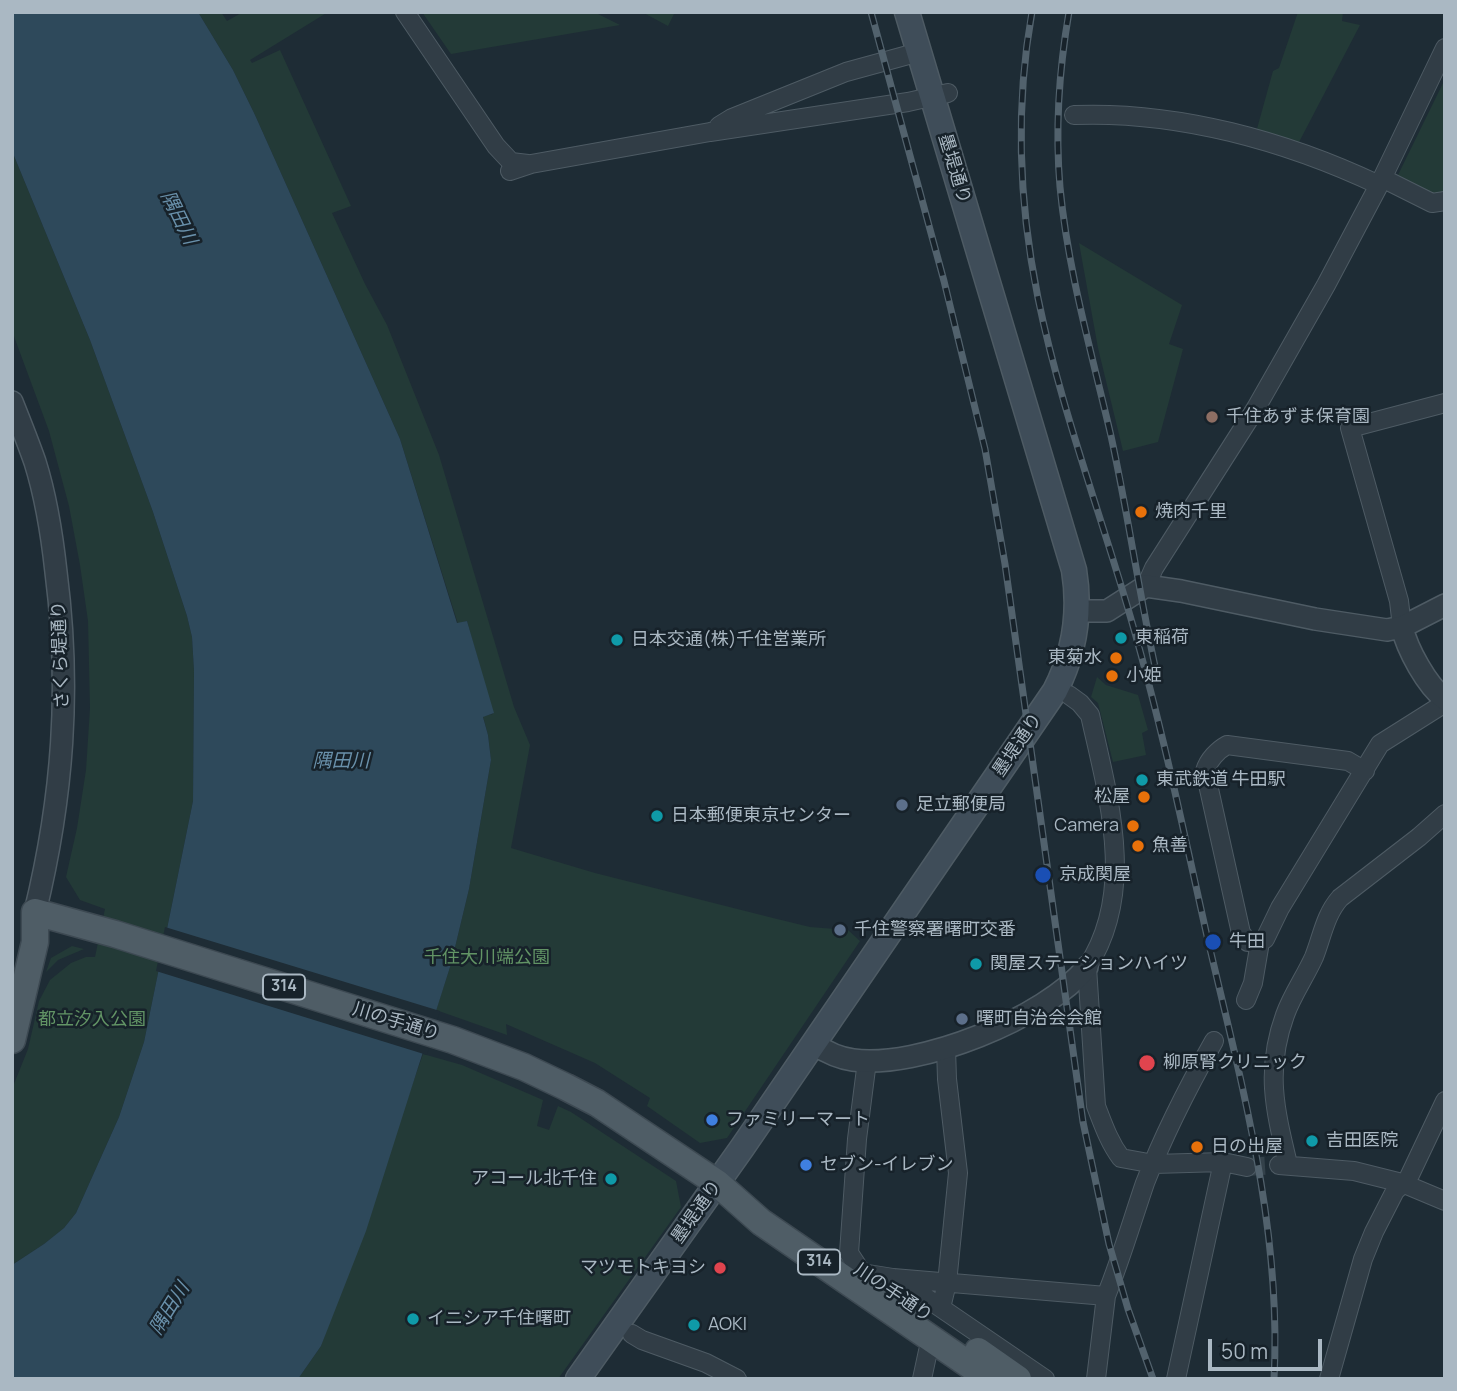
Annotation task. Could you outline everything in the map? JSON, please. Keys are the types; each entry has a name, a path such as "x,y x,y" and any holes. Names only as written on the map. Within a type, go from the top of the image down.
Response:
{"main road":[{"name":"墨堤通り","path":"907,12 919,52 940,94"},
{"name":"墨堤通り","path":"578,1379 723,1188 1069,695 1083,666 1085,612 940,94 924,12"},
{"name":"墨堤通り","path":"820,1048 1055,691 1085,612"},
{"name":"川の手通り","path":"35,912 116,934 453,1040 524,1067 597,1103 723,1188 761,1222 925,1315 1018,1379"},
{"path":"12,985 23,940 35,912"},
{"path":"12,1040 34,942 35,912"},
{"name":"墨堤通り","path":"599,1379 632,1334 723,1188"},
{"name":"川の手通り","path":"925,1315 990,1379"}],"street":[{"path":"405,12 496,146 511,162 531,164"},
{"path":"1085,612 1112,609 1146,586 1154,568 1260,401 1326,285 1445,48"},
{"path":"710,132 732,118 846,72 919,52"},
{"path":"510,172 531,164 710,132 908,102 940,94"},
{"path":"1074,115 1128,115 1196,125 1335,164 1432,203 1445,201"},
{"name":"さくら堤通り","path":"12,402 19,440 35,463 49,526 65,663 61,770 35,912"},
{"path":"1365,771 1348,761 1227,745 1207,765 1205,771 1241,933 1248,942 1265,939 1280,908 1365,771 1383,740 1445,701 1436,693 1405,642 1399,601 1350,428 1445,403"},
{"path":"1146,586 1315,619 1387,630 1402,627 1445,605"},
{"path":"820,1048 851,1060 867,1061 946,1048 1034,1010 1068,987 1087,967 1096,953 1113,903 1113,830 1090,715 1069,695"},
{"path":"1445,814 1340,898 1331,909 1313,957 1285,1016 1272,1070 1283,1165 1354,1171 1402,1183 1445,1201"},
{"path":"1246,1000 1253,984 1260,942"},
{"path":"1087,967 1096,1106 1112,1147 1121,1158 1154,1164 1223,1162 1247,1167"},
{"path":"1096,1379 1106,1296 1154,1164 1185,1092 1214,1041"},
{"path":"925,1315 947,1283 958,1173 946,1048"},
{"path":"867,1061 849,1253 858,1279 858,1300 969,1379"},
{"path":"1329,1379 1363,1259 1374,1232 1395,1191 1408,1179 1445,1101"},
{"path":"1176,1379 1223,1162"},
{"path":"858,1279 893,1278 1106,1296"},
{"path":"893,1278 925,1315 1045,1379"},
{"path":"632,1334 706,1363 737,1379"},
{"path":"922,1379 928,1351"}],"green space":[{"name":"千住大川端公園","path":"198,12 221,12 227,21 243,12 328,12 250,60 252,63 280,50 351,206 332,213 387,325 439,455 514,707 530,745 511,848 595,873 773,918 810,927 848,930 860,941 727,1138 700,1143 647,1106 650,1098 595,1063 506,1024 507,1035 436,1010 451,964 469,889 491,760 483,716 493,714 467,621 458,624 400,439 255,115 233,70"},
{"path":"422,12 594,12 620,25 451,54"},
{"path":"642,12 675,12 668,26"},
{"path":"1298,12 1343,12 1342,21 1360,25 1297,146 1255,136 1273,71 1279,68"},
{"path":"1445,79 1445,192 1435,194 1398,175"},
{"name":"都立汐入公園","path":"12,151 90,340 153,512 187,616 192,637 194,671 193,801 144,1042 119,1117 76,1213 64,1228 12,1265 12,1089 28,1049 39,1001 50,980 71,963 86,957 95,957 105,909 80,900 66,877 86,770 90,708 88,621 69,506 49,431 12,331"},
{"path":"1079,243 1182,305 1169,344 1183,349 1158,442 1123,451 1098,348"},
{"path":"1097,677 1106,685 1138,695 1148,730 1142,733 1146,755 1113,762 1098,703 1091,697"},
{"path":"72,946 84,949 58,960 46,972 51,958"},
{"path":"423,1054 462,1065 543,1100 537,1126 549,1130 558,1106 571,1112 676,1181 681,1207 558,1379 298,1379 321,1346"}],"water":[{"name":"隅田川","path":"12,12 198,12 233,70 255,115 400,439 457,623 467,621 494,713 483,717 491,760 469,889 451,964 366,1231 321,1346 298,1379 12,1379 12,1265 64,1228 76,1213 119,1117 144,1042 193,801 194,671 192,637 187,616 153,512 90,340 12,151"}],"pier":[{"path":"165,927 440,1011 427,1055 156,971"}],"tunnel":[{"path":"1247,1167 1278,1165"}],"railway":[{"path":"871,12 944,281 985,449 1005,564 1083,1122 1109,1244 1153,1379"},
{"path":"1032,12 1021,119 1023,191 1038,298 1056,375 1149,685 1245,1101 1272,1267 1274,1379"},
{"path":"1069,12 1060,77 1058,121 1064,219 1081,313 1117,465 1156,671"}],"place":[{"name":"千住あずま保育園","path":"1212,417"},
{"name":"焼肉千里","path":"1141,512"},
{"name":"東稲荷","path":"1121,638"},
{"name":"日本交通(株)千住営業所","path":"617,640"},
{"name":"東菊水","path":"1116,658"},
{"name":"小姫","path":"1112,676"},
{"name":"東武鉄道 牛田駅","path":"1142,780"},
{"name":"松屋","path":"1144,797"},
{"name":"足立郵便局","path":"902,805"},
{"name":"日本郵便東京センター","path":"657,816"},
{"name":"Camera","path":"1133,826"},
{"name":"魚善","path":"1138,846"},
{"name":"京成関屋","path":"1043,875"},
{"name":"千住警察署曙町交番","path":"840,930"},
{"name":"牛田","path":"1213,942"},
{"name":"関屋ステーションハイツ","path":"976,964"},
{"name":"曙町自治会会館","path":"962,1019"},
{"name":"柳原腎クリニック","path":"1147,1063"},
{"name":"ファミリーマート","path":"712,1120"},
{"name":"吉田医院","path":"1312,1141"},
{"name":"日の出屋","path":"1197,1147"},
{"name":"セブン-イレブン","path":"806,1165"},
{"name":"アコール北千住","path":"611,1179"},
{"name":"マツモトキヨシ","path":"720,1268"},
{"name":"イニシア千住曙町","path":"413,1319"},
{"name":"AOKI","path":"694,1325"}]}
